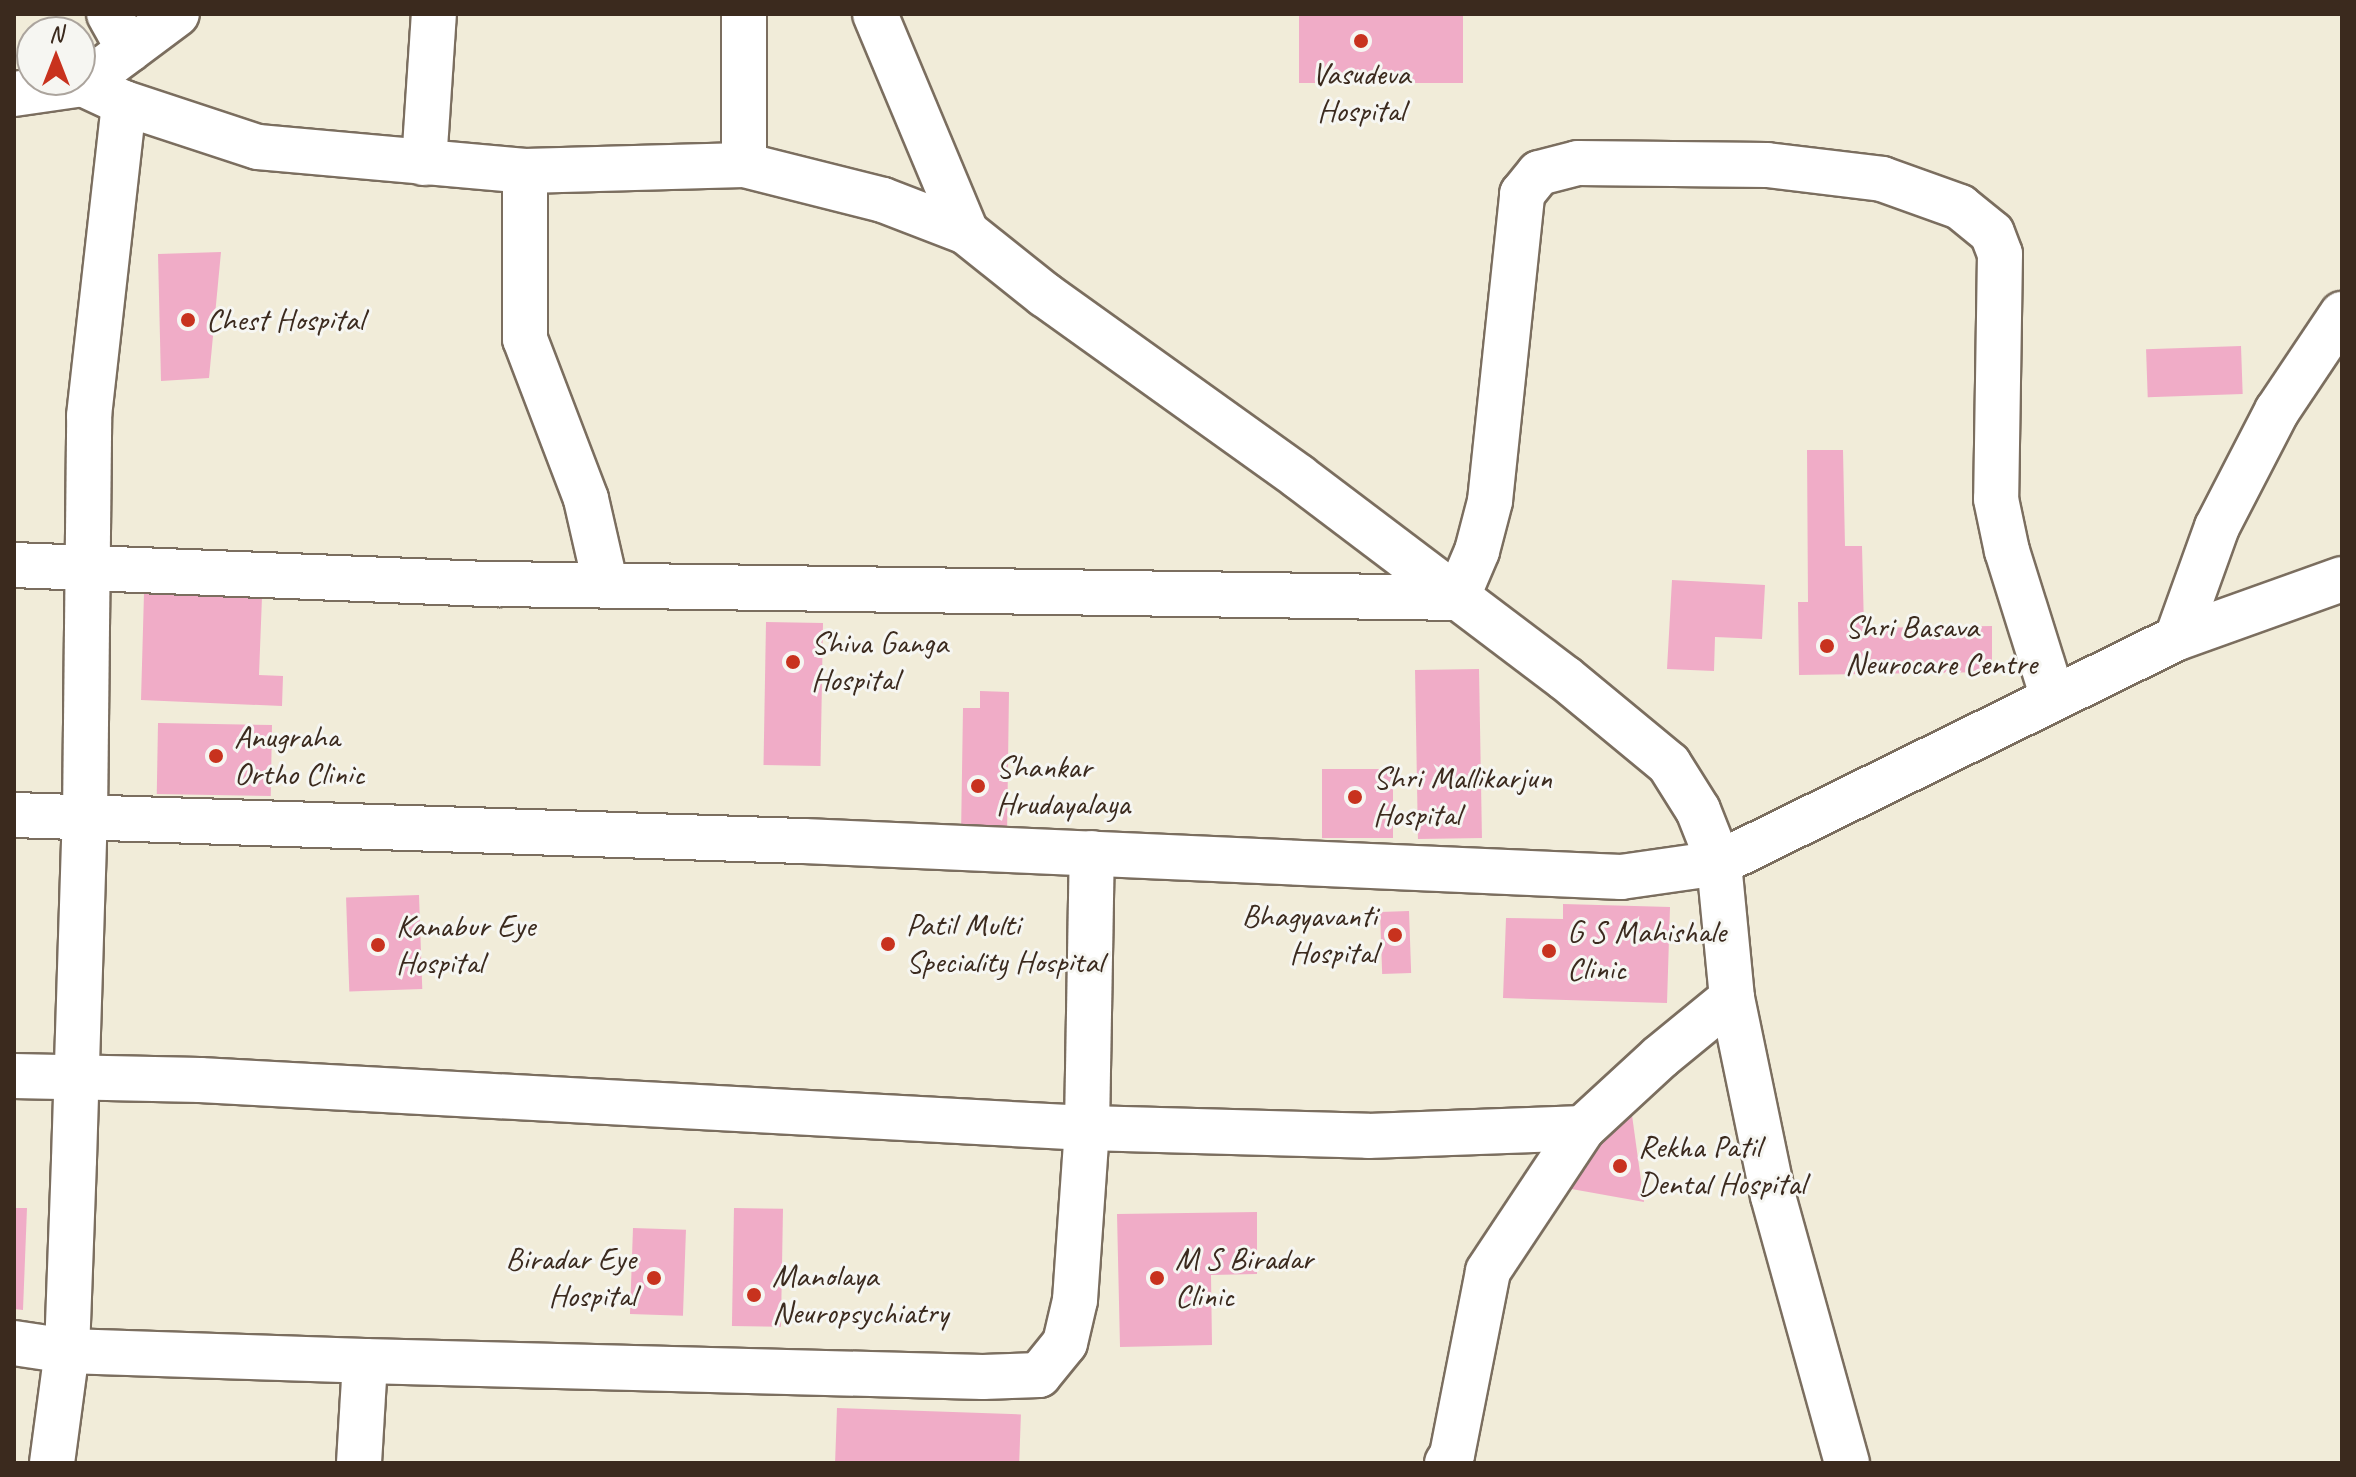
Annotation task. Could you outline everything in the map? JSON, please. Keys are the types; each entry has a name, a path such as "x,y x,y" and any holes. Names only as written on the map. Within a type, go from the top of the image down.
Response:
{"street":[{"path":"96,65 119,32 177,14"},
{"path":"424,163 434,14"},
{"path":"744,14 744,165"},
{"path":"875,14 966,232"},
{"path":"96,90 124,103 258,147 525,171 744,165 883,200 966,232 1045,295 1299,477 1565,678 1669,764 1698,810 1719,863 1732,998 1773,1196 1847,1463"},
{"path":"52,1463 67,1351 85,819 89,416 124,103"},
{"path":"1457,598 1477,551 1490,501 1522,194 1539,173 1578,163 1767,165 1882,179 1960,207 1992,233 2000,254 1996,499 2007,551 2053,698"},
{"path":"525,171 525,339 586,499 606,586"},
{"path":"2177,638 2217,527 2277,411 2342,314"},
{"path":"14,565 88,571 606,586 1457,598"},
{"path":"14,815 1092,853 1621,877 1719,863 2177,638 2342,579"},
{"path":"14,1343 67,1351 365,1361 983,1377 1039,1375 1065,1343 1075,1300 1087,1128 1092,853"},
{"path":"1447,1463 1452,1455 1488,1271 1583,1128 1660,1057 1732,998"},
{"path":"14,1076 200,1080 1087,1128 1368,1136 1583,1128"},
{"path":"359,1463 365,1361"}],"building":[{"path":"1299,14 1463,14 1463,83 1299,83"},
{"path":"221,252 209,378 161,381 158,254"},
{"path":"2241,346 2243,394 2148,397 2146,349"},
{"path":"1807,450 1843,450 1845,546 1862,546 1864,628 1992,626 1992,672 1799,675 1798,602 1808,602"},
{"path":"1672,580 1765,585 1762,639 1715,637 1714,671 1667,669"},
{"path":"144,593 262,597 259,675 283,676 282,706 141,700"},
{"path":"766,622 823,623 820,766 764,765"},
{"path":"1479,669 1482,838 1418,839 1415,670"},
{"path":"980,691 1009,692 1007,837 961,836 963,708 980,708"},
{"path":"158,723 272,725 271,796 157,794"},
{"path":"1322,769 1393,769 1393,838 1322,838"},
{"path":"419,895 422,989 349,991 346,898"},
{"path":"1563,904 1670,907 1667,1003 1503,998 1506,918 1563,919"},
{"path":"1409,911 1411,973 1382,974 1380,912"},
{"path":"1631,1108 1644,1202 1566,1188"},
{"path":"14,1208 27,1208 23,1310 14,1309"},
{"path":"734,1208 783,1209 781,1327 732,1326"},
{"path":"1257,1212 1257,1274 1211,1275 1212,1345 1120,1347 1117,1214"},
{"path":"633,1228 686,1230 683,1316 630,1314"},
{"path":"837,1408 1021,1414 1019,1463 835,1463"}],"place":[{"name":"Vasudeva Hospital","path":"1361,41"},
{"name":"Chest Hospital","path":"188,320"},
{"name":"Shri Basava Neurocare Centre","path":"1827,646"},
{"name":"Shiva Ganga Hospital","path":"793,662"},
{"name":"Anugraha Ortho Clinic","path":"216,756"},
{"name":"Shankar Hrudayalaya","path":"978,786"},
{"name":"Shri Mallikarjun Hospital","path":"1355,797"},
{"name":"Bhagyavanti Hospital","path":"1395,935"},
{"name":"Patil Multi Speciality Hospital","path":"888,944"},
{"name":"Kanabur Eye Hospital","path":"378,945"},
{"name":"G S Mahishale Clinic","path":"1549,951"},
{"name":"Rekha Patil Dental Hospital","path":"1620,1166"},
{"name":"Biradar Eye Hospital","path":"654,1278"},
{"name":"M S Biradar Clinic","path":"1157,1278"},
{"name":"Manolaya Neuropsychiatry","path":"754,1295"}]}
